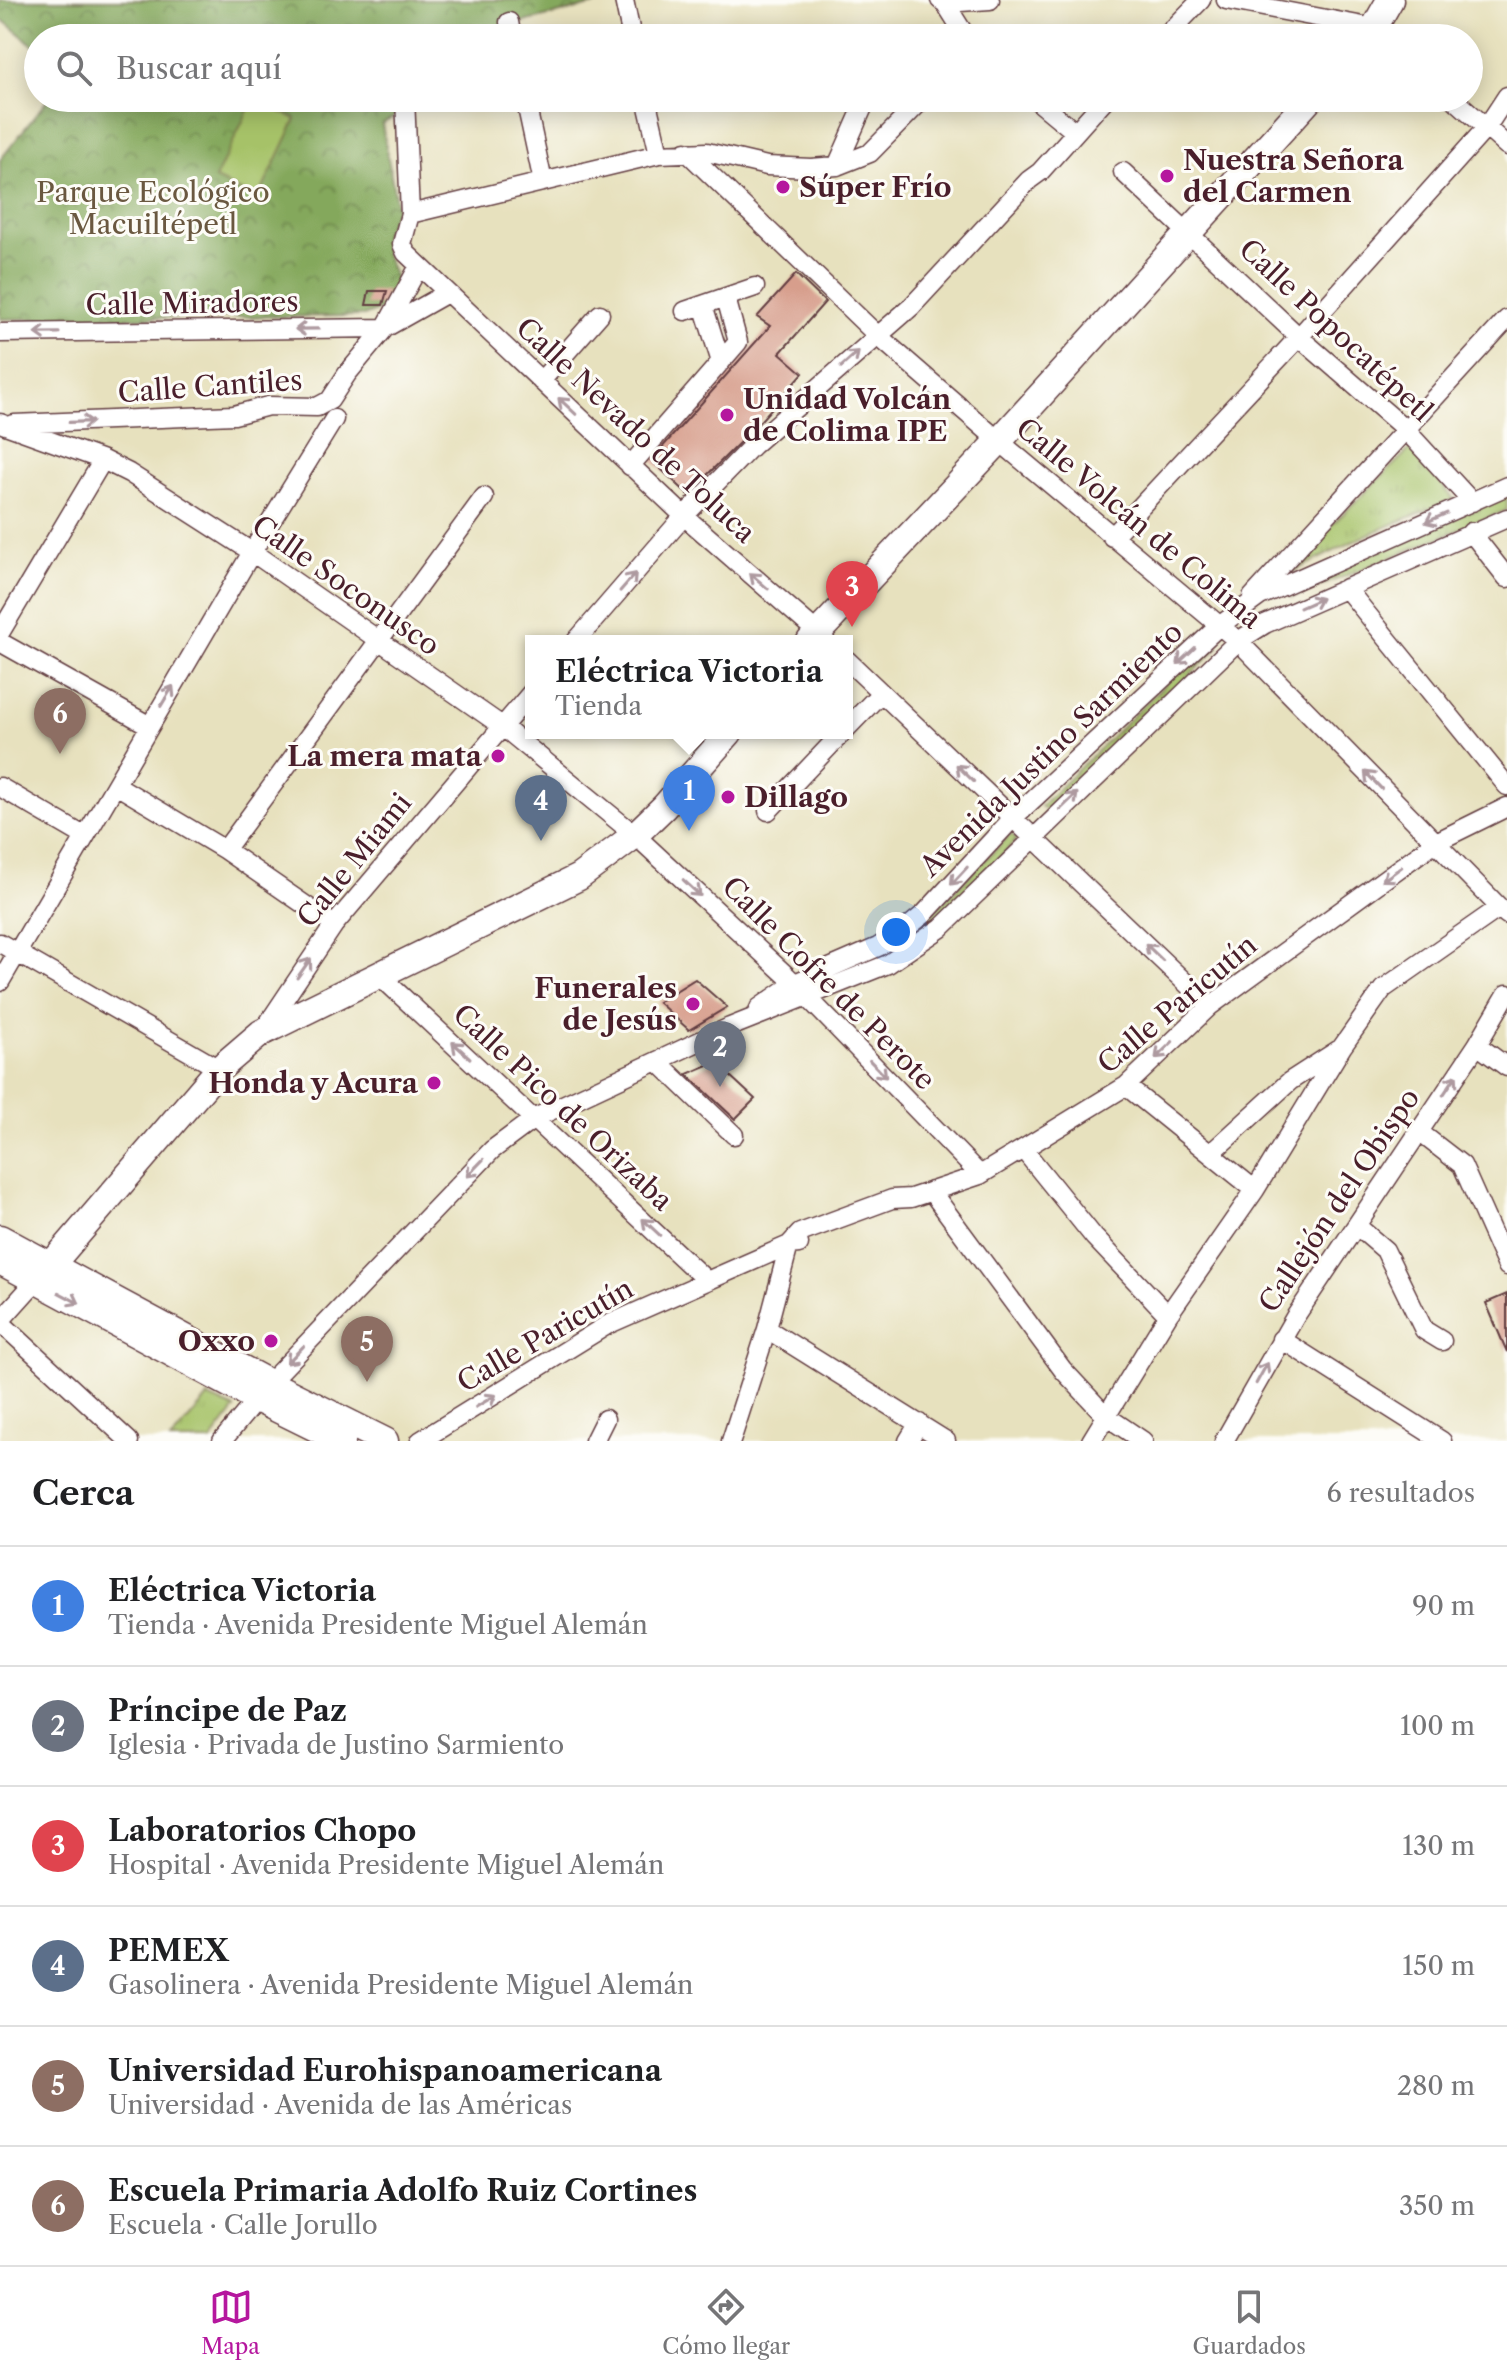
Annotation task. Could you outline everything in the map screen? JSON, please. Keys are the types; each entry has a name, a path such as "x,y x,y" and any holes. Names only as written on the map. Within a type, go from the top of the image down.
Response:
{"main road":[{"path":"1380,24 1390,0"},
{"path":"821,635 1298,112"},
{"path":"44,1272 219,1069 261,1033 579,877 635,835 724,739"},
{"path":"0,1238 44,1272 263,1391 342,1441"},
{"path":"0,1261 44,1272"},
{"path":"263,1391 385,1441"}],"street":[{"path":"624,0 629,24"},
{"path":"942,1 990,0"},
{"path":"1178,24 1201,0"},
{"path":"1226,0 1328,24"},
{"path":"942,1 958,24"},
{"path":"1112,537 1299,337 1486,128 1507,96"},
{"path":"385,328 419,266 402,244 410,214 406,112"},
{"path":"528,112 543,182"},
{"path":"649,112 659,154"},
{"path":"837,166 861,112"},
{"path":"410,214 659,154 707,152 767,166 837,166 870,153 910,112"},
{"path":"1051,112 1074,131"},
{"path":"581,635 684,516 753,445 911,307 1029,180 1040,172 1092,112"},
{"path":"1468,112 1507,146"},
{"name":"Calle Volcán de Colima","path":"686,151 877,335 1238,641 1503,912"},
{"path":"721,187 741,159"},
{"name":"Calle Popocatépetl","path":"1123,172 1299,337 1404,428 1472,502"},
{"name":"Calle Nevado de Toluca","path":"419,266 815,635"},
{"path":"721,362 694,308 755,287"},
{"name":"Calle Miradores","path":"0,333 385,328 447,293"},
{"path":"630,466 738,342 726,298"},
{"path":"541,381 600,314"},
{"path":"1242,608 1507,319"},
{"name":"Calle Cantiles","path":"2,424 234,415 268,406 317,407 330,400 385,328"},
{"path":"0,982 252,552 334,419"},
{"name":"Calle Soconusco","path":"2,424 103,460 129,473 252,552 502,726 635,835"},
{"path":"0,633 103,460"},
{"name":"Avenida Justino Sarmiento","path":"222,1441 263,1391 492,1150 535,1118 730,1027 802,990 902,932 924,914 1013,818 1242,608 1260,596 1507,486"},
{"path":"225,850 484,497"},
{"name":"Avenida Justino Sarmiento","path":"802,990 888,964 941,928 1238,641 1265,624 1507,518"},
{"path":"1471,532 1507,578"},
{"path":"1346,588 1507,786"},
{"path":"0,642 150,726"},
{"path":"853,666 1210,1006"},
{"path":"853,722 881,693"},
{"name":"Calle Miami","path":"261,1033 334,925 525,700"},
{"path":"768,811 836,739"},
{"path":"116,785 225,850 334,925"},
{"path":"0,787 84,836"},
{"name":"Calle Paricutín","path":"420,1441 607,1325 789,1245 800,1233 892,1199 911,1198 980,1175 1126,1086 1210,1006 1434,843 1507,807"},
{"name":"Calle Cofre de Perote","path":"635,835 802,990 980,1175"},
{"path":"1091,1441 1168,1315 1255,1190 1342,1047 1383,989 1503,912"},
{"path":"0,943 219,1069"},
{"name":"Calle Pico de Orizaba","path":"380,976 707,1281"},
{"name":"Callejón del Obispo","path":"1224,1441 1281,1339 1477,1045 1507,994"},
{"path":"1477,1045 1507,1067"},
{"path":"1210,1154 1290,1081 1342,1047"},
{"path":"657,1061 734,1135"},
{"path":"1126,1086 1255,1190"},
{"path":"1418,1131 1462,1165 1507,1266"},
{"path":"1023,1149 1094,1237 1168,1315"},
{"path":"931,1191 1063,1370 1106,1416 1143,1441"},
{"path":"1357,1226 1385,1250 1424,1330 1442,1341"},
{"path":"731,1441 767,1329 789,1245"},
{"path":"44,1272 0,1322 129,1441"},
{"path":"767,1329 946,1441"},
{"path":"1281,1339 1442,1441"},
{"path":"594,1441 605,1419"},
{"path":"908,1441 919,1423"}],"green space":[{"path":"0,0 602,0 599,4 515,24 24,24 24,38 0,18"},
{"name":"Parque Ecológico Macuiltépetl","path":"38,112 403,112 382,124 397,208 384,234 386,255 397,283 393,304 364,316 0,319 0,160"},
{"path":"247,112 280,112 296,119 258,199 215,179"},
{"path":"1412,447 1454,499 1364,536 1274,581"},
{"path":"1507,494 1507,510 1291,598 1287,589"},
{"path":"1210,640 1219,647 1048,812 1041,806"},
{"path":"1011,834 1017,839 937,926 908,950 825,984 823,976 930,916"},
{"path":"208,1397 235,1409 211,1441 170,1441"}],"building":[{"name":"Unidad Volcán de Colima IPE","path":"796,274 825,302 780,353 803,373 688,494 651,460 770,326 757,317"},
{"path":"369,291 387,291 383,305 366,305"},
{"name":"Funerales de Jesús","path":"695,979 727,1007 689,1030 658,1002"},
{"path":"715,1062 755,1099 735,1119 687,1074"},
{"path":"1507,1294 1507,1352 1486,1303"}],"place":[{"name":"Nuestra Señora del Carmen","path":"1167,176"},
{"name":"Súper Frío","path":"783,187"},
{"name":"Unidad Volcán de Colima IPE","path":"727,415"},
{"name":"Laboratorios Chopo","path":"852,627"},
{"name":"Escuela Primaria Adolfo Ruiz Cortines","path":"60,754"},
{"name":"La mera mata","path":"498,756"},
{"name":"Dillago","path":"728,797"},
{"name":"Eléctrica Victoria","path":"689,831"},
{"name":"PEMEX","path":"541,841"},
{"name":"Funerales de Jesús","path":"693,1004"},
{"name":"Honda y Acura","path":"434,1083"},
{"name":"Príncipe de Paz","path":"720,1087"},
{"name":"Oxxo","path":"271,1341"},
{"name":"Universidad Eurohispanoamericana","path":"367,1382"}]}
